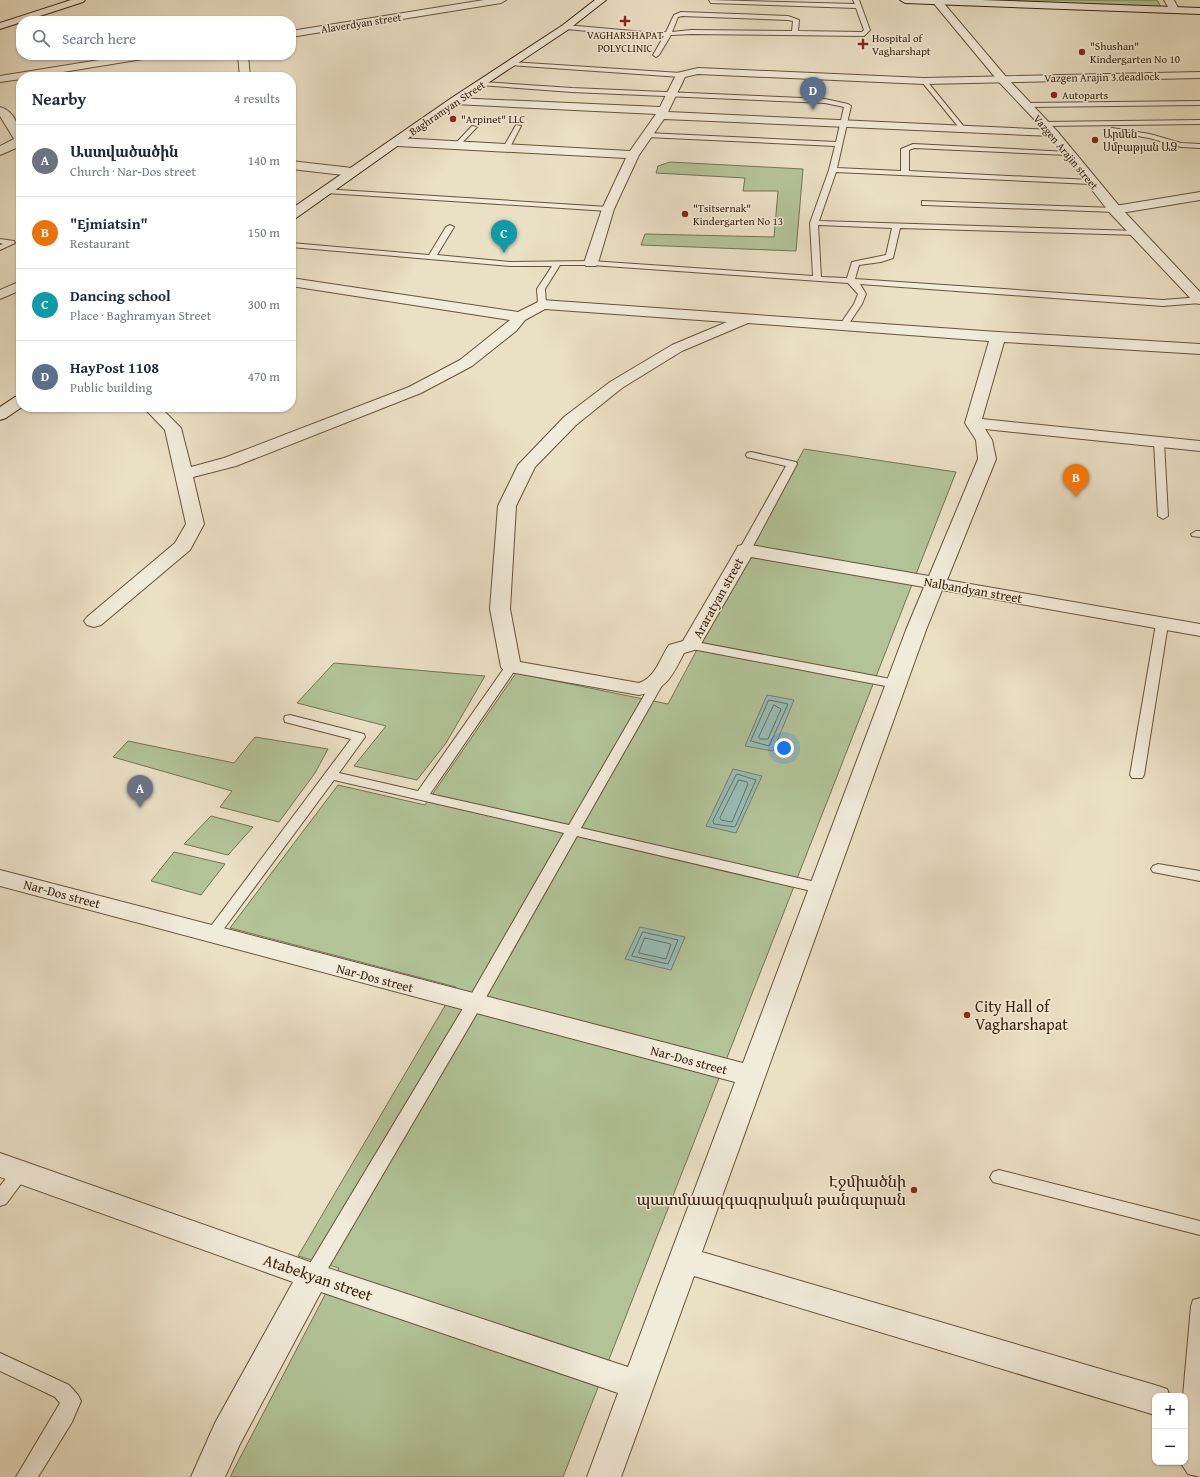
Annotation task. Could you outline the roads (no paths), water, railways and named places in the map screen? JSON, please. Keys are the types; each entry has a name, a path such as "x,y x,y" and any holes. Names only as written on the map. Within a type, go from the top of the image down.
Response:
{"street":[{"path":"0,19 56,0"},
{"path":"32,16 80,0"},
{"name":"Alaverdyan street","path":"296,33 501,0"},
{"name":"Baghramyan Street","path":"296,212 398,142 454,101 482,84 566,27 601,0"},
{"path":"905,0 1200,11"},
{"path":"1169,0 1174,10"},
{"name":"Vazgen Arajin street","path":"937,1 1003,80 1053,133 1115,210 1200,300"},
{"path":"0,19 11,23"},
{"path":"0,26 16,21"},
{"path":"43,72 118,60"},
{"path":"243,60 245,72"},
{"name":"Vazgen Arajin 3 deadlock","path":"681,74 698,71 924,81 1200,75"},
{"path":"591,263 608,209 633,155 662,113 673,94 681,74"},
{"path":"0,79 16,76"},
{"path":"454,101 1053,133"},
{"path":"0,110 7,116 16,133"},
{"path":"398,142 633,155"},
{"path":"0,151 16,143"},
{"path":"296,166 352,172"},
{"path":"1115,210 1200,196"},
{"path":"296,283 520,317"},
{"path":"0,295 16,288"},
{"path":"185,474 230,462 415,390 466,363 511,328 520,317 542,304 998,337 1200,349"},
{"path":"659,680 652,686 639,689 511,667 500,609 507,506 526,465 570,421 616,385 677,348 746,319"},
{"path":"604,1477 896,684 934,584 987,459 984,440 973,423 998,337"},
{"path":"0,415 16,404"},
{"path":"94,621 183,546 195,524 185,474 173,428 157,412"},
{"path":"973,423 1200,446"},
{"name":"Nalbandyan street","path":"745,550 1200,630"},
{"name":"Araratyan street","path":"659,680 676,649 691,645 745,550"},
{"name":"Nar-Dos street","path":"0,878 751,1076"},
{"name":"Atabekyan street","path":"10,1169 313,1276 638,1385"},
{"path":"683,1260 1152,1399"},
{"path":"208,1477 227,1434 313,1276"}],"lane":[{"path":"704,15 712,0 858,6"},
{"path":"566,27 655,35 691,32 864,34 867,30 856,0"},
{"path":"656,55 668,35 676,16 704,15 788,18 796,20 795,34"},
{"path":"511,64 681,74"},
{"path":"924,81 963,129"},
{"path":"482,84 837,103 848,106 833,170 814,223 817,254 817,278"},
{"path":"1026,105 1200,103"},
{"path":"1044,124 1200,122"},
{"path":"1075,124 1150,136 1181,146 1200,146"},
{"path":"506,148 518,126"},
{"path":"457,146 474,127"},
{"path":"647,135 840,144"},
{"path":"905,173 905,149 913,146 1068,153"},
{"path":"833,170 1091,182"},
{"path":"326,191 608,209"},
{"path":"925,203 1115,210"},
{"path":"814,223 1137,233"},
{"path":"850,281 855,264 864,261 886,259 890,256 896,226"},
{"path":"432,257 450,227"},
{"path":"0,240 11,243 0,248"},
{"path":"296,245 510,264 591,263 1163,302 1200,300"},
{"path":"542,304 541,289 558,263"},
{"path":"843,326 858,304 862,294 856,285 850,281"},
{"path":"1159,442 1162,516"},
{"path":"745,550 792,464 752,455"},
{"path":"1137,775 1162,624"},
{"path":"691,645 896,684"},
{"path":"422,795 511,667"},
{"path":"313,1276 474,1004 659,680"},
{"path":"212,934 359,737 290,719"},
{"path":"331,774 820,888"},
{"path":"1158,869 1200,876"},
{"path":"0,1199 10,1169"},
{"path":"999,1177 1200,1228"},
{"path":"1191,1449 1200,1306"},
{"path":"0,1362 62,1391 70,1401 65,1416 26,1477"}],"water":[{"path":"767,695 794,700 773,751 745,746"},
{"path":"733,769 762,776 736,833 706,826"},
{"path":"640,927 685,937 671,970 625,959"}],"place":[{"name":"VAGHARSHAPAT POLYCLINIC","path":"625,21"},
{"name":"Hospital of Vagharshapt","path":"863,44"},
{"name":"\"Shushan\" Kindergarten No 10","path":"1082,52"},
{"name":"Autoparts","path":"1054,95"},
{"name":"HayPost 1108","path":"813,110"},
{"name":"\"Arpinet\" LLC","path":"453,119"},
{"name":"Արմեն Սմբաթյան ԱՁ","path":"1095,140"},
{"name":"\"Tsitsernak\" Kindergarten No 13","path":"685,214"},
{"name":"Dancing school","path":"504,253"},
{"name":"\"Ejmiatsin\"","path":"1076,497"},
{"name":"Աստվածածին","path":"140,808"},
{"name":"City Hall of Vagharshapat","path":"967,1015"},
{"name":"Էջմիածնի պատմաազգագրական թանգարան","path":"914,1190"}]}
